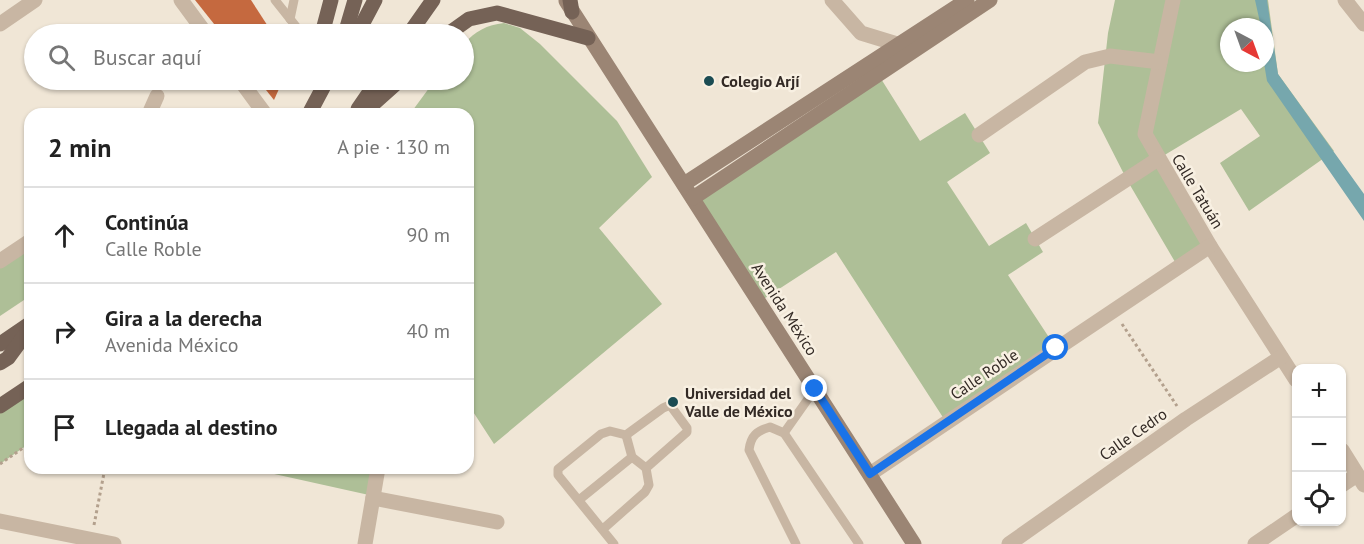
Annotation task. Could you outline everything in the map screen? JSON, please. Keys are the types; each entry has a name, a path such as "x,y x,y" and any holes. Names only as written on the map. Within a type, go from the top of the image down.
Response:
{"main road":[{"path":"325,24 332,0"},
{"path":"348,24 355,0"},
{"path":"416,24 433,0"},
{"path":"362,24 372,1"},
{"path":"462,24 469,19 497,13 588,38"},
{"path":"309,108 312,90"},
{"path":"312,108 323,90"},
{"path":"322,108 326,90"},
{"path":"359,108 371,90"},
{"path":"369,108 389,90"},
{"path":"0,344 24,330"},
{"path":"0,363 8,358 24,335"},
{"path":"0,406 24,392"}],"street":[{"path":"0,24 35,0"},
{"path":"181,0 199,24"},
{"path":"832,0 861,33 897,44"},
{"path":"684,184 967,0"},
{"path":"693,198 990,0"},
{"name":"Calle Tatuán","path":"1173,0 1145,134 1210,246 1292,374"},
{"path":"1345,0 1364,24"},
{"name":"Avenida México","path":"569,4 588,38 914,544"},
{"path":"980,135 1085,62 1110,56 1160,62"},
{"path":"247,90 261,108"},
{"path":"152,108 157,96"},
{"path":"1035,239 1158,159"},
{"path":"0,261 24,246"},
{"name":"Calle Roble","path":"870,474 1210,246"},
{"name":"Calle Cedro","path":"1009,544 1186,419 1281,357"},
{"path":"1346,458 1360,480"},
{"path":"365,544 377,474"},
{"path":"373,498 497,522"},
{"path":"1255,544 1292,519"},
{"path":"0,521 114,544"}],"lane":[{"path":"275,0 294,24"},
{"path":"290,19 294,0"},
{"path":"784,433 815,389"},
{"path":"614,544 558,475 558,469 601,434 610,431 626,435 670,405 687,428 684,435 646,468"},
{"path":"796,544 749,450 750,439 758,431 770,427 784,433 859,544"},
{"path":"603,529 645,492 649,485 646,468 632,457 626,435"},
{"path":"579,500 632,457"}],"path":[{"path":"1113,310 1186,419"},
{"path":"0,464 24,447"},
{"path":"91,539 104,474"}],"green space":[{"path":"1115,0 1268,0 1270,18 1220,18 1220,72 1274,72 1274,44 1278,74 1334,151 1249,211 1220,163 1260,136 1241,109 1158,159 1210,246 1178,267 1127,180 1098,123 1108,33"},
{"path":"504,23 520,28 540,44 617,121 652,177 599,228 662,304 494,444 474,413 474,108 414,108 428,90 474,90 474,35 492,25"},
{"path":"878,74 920,141 965,113 990,153 947,182 989,246 1026,223 1043,252 1008,275 1056,348 946,422 836,252 759,302 693,198"},
{"path":"24,250 24,300 0,316 0,264"},
{"path":"24,396 24,447 0,464 0,406"},
{"path":"274,474 375,474 369,495"}],"water":[{"path":"1255,0 1267,0 1270,18 1259,18"},
{"path":"1274,47 1278,74 1364,194 1364,221 1267,81 1266,72 1274,72"}],"building":[{"path":"195,0 251,0 267,24 214,24"},
{"path":"266,90 278,90 274,100"}],"place":[{"name":"Colegio Arjí","path":"709,81"},
{"name":"Universidad del Valle de México","path":"673,402"}],"route":[{"path":"815,389 870,474 1056,348"}]}
